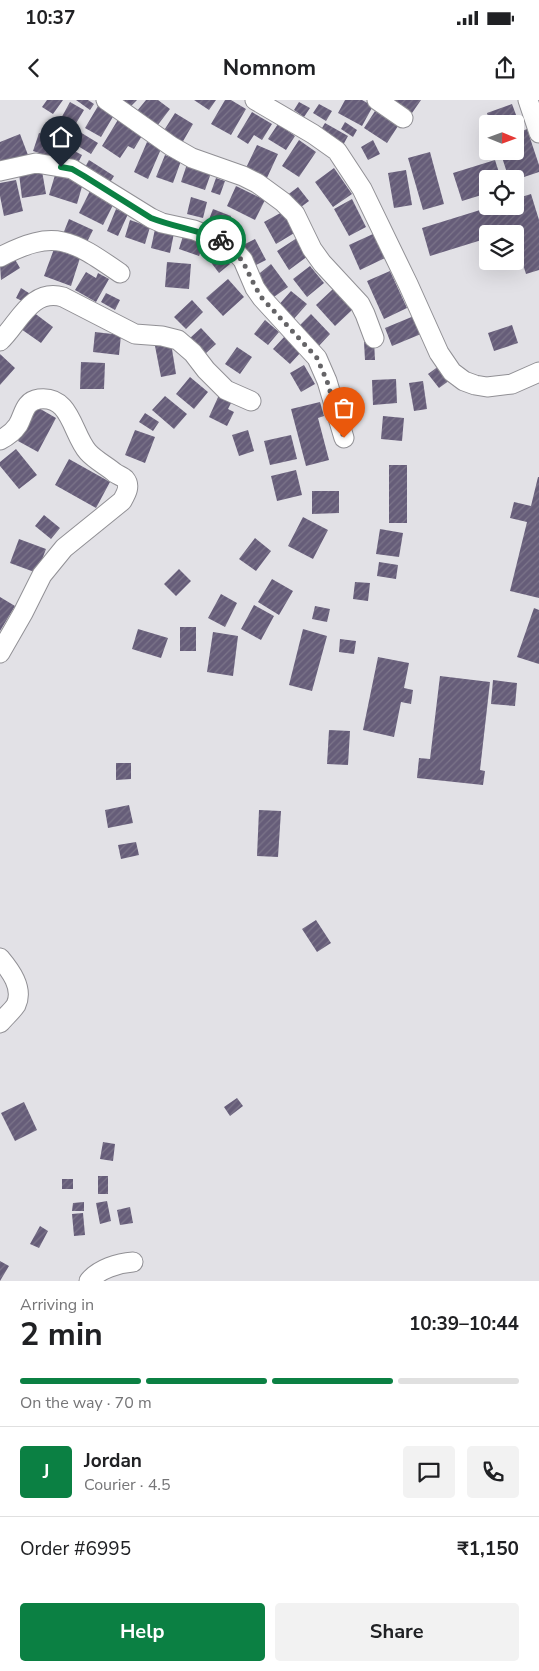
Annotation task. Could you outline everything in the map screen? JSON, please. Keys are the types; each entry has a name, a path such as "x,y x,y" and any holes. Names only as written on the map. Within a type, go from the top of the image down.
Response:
{"street":[{"path":"106,100 171,146 192,158 243,176 283,202 295,214 312,249 322,264 360,304 374,338"},
{"path":"255,100 313,134 337,151 362,189 439,352 452,372 464,381 487,387 512,384 539,372"},
{"path":"377,100 403,118"},
{"path":"528,100 539,133"},
{"path":"0,171 36,163 72,169 151,218 208,235 232,248 242,260 255,288 262,298 317,358 327,381 344,438"},
{"path":"0,257 34,242 61,240 71,243 93,255 120,273"},
{"path":"0,341 31,304 47,295 55,295 63,297 135,334 162,336 178,340 193,353 222,386 234,394 251,401"},
{"path":"0,440 18,426 27,405 40,399 50,401 61,405 66,411 82,444 89,453 125,479 128,486 127,493 122,501 64,548 42,575 0,653"},
{"path":"0,958 11,971 17,986 18,996 16,1005 0,1023"},
{"path":"89,1281 98,1272 123,1263 134,1262"}],"building":[{"path":"47,100 63,100 53,114 42,107"},
{"path":"76,100 88,100 94,104 90,110"},
{"path":"121,100 137,100 130,107"},
{"path":"146,100 158,100 170,109 157,126 137,111"},
{"path":"194,100 216,100 209,110"},
{"path":"225,100 231,100 246,109 231,135 211,124"},
{"path":"345,100 362,100 373,106 362,126 338,113"},
{"path":"394,100 421,100 412,113"},
{"path":"70,102 84,110 72,130 59,122"},
{"path":"299,102 310,108 304,117 294,110"},
{"path":"319,104 332,111 326,121 313,113"},
{"path":"512,104 516,115 488,115 487,113"},
{"path":"98,106 114,115 101,137 85,128"},
{"path":"375,111 398,126 387,143 364,128"},
{"path":"252,112 272,124 262,140 254,135 248,144 237,137"},
{"path":"175,113 193,124 182,143 163,132"},
{"path":"119,118 143,134 134,149 128,146 120,158 102,146"},
{"path":"345,122 357,130 353,137 341,129"},
{"path":"325,123 348,136 342,147 319,133"},
{"path":"278,124 295,136 286,150 268,139"},
{"path":"75,129 98,143 91,154 68,140"},
{"path":"527,129 539,165 539,172 524,177 524,170 506,170 503,160 524,160 524,130"},
{"path":"39,133 63,141 57,159 33,151"},
{"path":"20,134 28,155 0,165 0,142"},
{"path":"299,140 316,152 299,177 282,166"},
{"path":"373,140 380,154 368,160 361,147"},
{"path":"147,142 161,149 148,179 134,172"},
{"path":"257,145 278,154 266,180 245,170"},
{"path":"67,147 82,155 77,165 62,158"},
{"path":"430,152 444,204 423,210 408,158"},
{"path":"165,155 181,161 173,183 156,177"},
{"path":"89,160 114,176 109,184 84,169"},
{"path":"495,160 498,170 479,170 479,196 462,201 453,173"},
{"path":"187,164 211,173 205,190 181,182"},
{"path":"334,168 352,194 333,207 315,182"},
{"path":"406,170 412,205 394,208 388,173"},
{"path":"42,171 46,194 22,198 19,174"},
{"path":"55,175 83,183 77,204 49,195"},
{"path":"216,178 225,181 220,195 211,192"},
{"path":"16,180 23,211 4,216 0,196 0,183"},
{"path":"236,186 265,200 255,220 227,206"},
{"path":"298,187 309,201 297,210 286,196"},
{"path":"90,191 114,203 103,225 79,213"},
{"path":"531,194 539,220 539,270 526,274 524,268 524,225 479,225 479,241 430,256 422,228 479,210 479,215 524,215 524,196"},
{"path":"191,197 207,202 203,218 187,214"},
{"path":"352,199 366,227 349,236 334,209"},
{"path":"116,209 128,214 118,236 107,231"},
{"path":"213,209 231,216 226,229 208,222"},
{"path":"284,211 296,232 276,244 264,222"},
{"path":"69,219 93,230 86,244 63,234"},
{"path":"130,220 150,227 145,244 125,237"},
{"path":"155,229 174,233 170,253 151,248"},
{"path":"373,234 385,258 360,270 349,245"},
{"path":"183,236 204,243 199,256 179,249"},
{"path":"297,238 308,256 289,270 277,251"},
{"path":"255,239 266,260 252,267 241,246"},
{"path":"213,244 230,264 219,273 203,252"},
{"path":"54,249 80,258 71,286 44,276"},
{"path":"13,256 20,268 1,280 0,264"},
{"path":"167,262 191,264 189,289 165,287"},
{"path":"271,264 288,287 271,299 255,277"},
{"path":"310,266 324,283 307,297 293,279"},
{"path":"390,271 407,308 384,319 367,281"},
{"path":"86,272 96,278 98,273 109,279 96,302 75,290"},
{"path":"228,279 244,297 223,316 206,298"},
{"path":"21,288 32,295 28,304 16,298"},
{"path":"333,289 352,310 335,326 316,305"},
{"path":"291,291 307,304 292,321 276,308"},
{"path":"106,293 120,300 115,310 101,302"},
{"path":"192,300 203,312 186,329 174,317"},
{"path":"33,312 53,327 41,343 21,329"},
{"path":"311,314 330,334 317,348 297,328"},
{"path":"414,316 421,334 392,346 385,328"},
{"path":"265,320 279,332 268,345 254,334"},
{"path":"512,325 518,343 494,351 488,333"},
{"path":"201,328 216,344 205,354 190,338"},
{"path":"95,332 121,335 119,355 93,352"},
{"path":"285,336 302,351 290,364 273,349"},
{"path":"374,341 375,360 365,360 364,342"},
{"path":"171,343 176,374 161,377 155,346"},
{"path":"237,347 252,357 240,374 225,364"},
{"path":"0,354 15,368 0,385"},
{"path":"81,362 105,363 104,389 80,389"},
{"path":"304,365 315,384 301,392 290,373"},
{"path":"439,366 450,380 439,388 428,374"},
{"path":"190,377 208,392 194,409 176,394"},
{"path":"396,379 397,403 373,405 372,380"},
{"path":"423,381 427,409 414,411 409,383"},
{"path":"219,395 232,401 228,409 234,412 227,426 209,417"},
{"path":"165,396 187,414 174,429 152,410"},
{"path":"320,402 324,416 318,418 329,460 306,466 291,409"},
{"path":"37,407 56,418 38,452 18,441"},
{"path":"145,413 159,422 153,431 139,422"},
{"path":"383,416 404,418 402,441 381,439"},
{"path":"135,430 155,437 145,463 125,455"},
{"path":"248,430 254,451 239,456 232,435"},
{"path":"291,435 297,459 270,465 264,441"},
{"path":"16,449 37,475 19,489 0,466 0,462"},
{"path":"69,459 110,482 96,508 55,485"},
{"path":"389,465 407,465 407,523 389,523"},
{"path":"296,470 302,495 277,501 271,476"},
{"path":"538,477 539,598 510,591 527,522 510,518 514,502 531,506"},
{"path":"312,491 339,491 339,513 312,514"},
{"path":"44,515 60,528 51,539 35,526"},
{"path":"303,517 328,530 313,559 288,546"},
{"path":"380,529 403,533 399,557 376,554"},
{"path":"255,538 271,551 256,571 239,559"},
{"path":"19,539 46,549 37,573 10,563"},
{"path":"379,562 398,565 396,579 377,576"},
{"path":"179,569 191,581 176,596 164,584"},
{"path":"272,579 293,591 279,615 258,602"},
{"path":"355,582 370,583 368,601 353,599"},
{"path":"221,594 237,603 225,627 208,618"},
{"path":"0,597 15,606 0,631"},
{"path":"254,605 274,616 261,640 241,629"},
{"path":"315,606 330,609 327,622 312,619"},
{"path":"534,608 539,610 539,664 517,657"},
{"path":"180,627 196,627 196,651 180,651"},
{"path":"138,629 168,638 161,658 132,649"},
{"path":"303,629 327,636 312,691 289,685"},
{"path":"213,632 238,636 233,676 207,672"},
{"path":"340,639 356,641 354,654 339,652"},
{"path":"378,657 409,663 404,688 413,690 411,704 401,702 394,737 363,730"},
{"path":"440,676 490,682 480,770 485,771 483,785 417,778 419,758 430,759"},
{"path":"493,680 517,683 515,706 491,704"},
{"path":"329,730 350,731 348,765 327,764"},
{"path":"116,763 131,763 131,779 116,780"},
{"path":"129,805 133,823 108,828 105,810"},
{"path":"259,810 281,811 278,857 257,856"},
{"path":"136,842 139,855 121,859 118,845"},
{"path":"316,920 331,943 317,952 302,929"},
{"path":"237,1098 243,1106 230,1116 224,1107"},
{"path":"24,1102 37,1130 15,1141 1,1113"},
{"path":"103,1142 115,1144 113,1161 100,1159"},
{"path":"98,1176 108,1176 108,1194 98,1194"},
{"path":"62,1179 73,1179 73,1189 62,1189"},
{"path":"107,1201 111,1221 100,1224 96,1203"},
{"path":"84,1202 84,1211 72,1211 73,1203"},
{"path":"130,1207 133,1223 120,1225 117,1210"},
{"path":"83,1213 85,1235 74,1236 72,1214"},
{"path":"40,1226 48,1231 39,1248 30,1244"},
{"path":"0,1261 9,1266 0,1281"}],"way so far":[{"path":"221,240 232,248 242,260 255,288 270,308 317,358 327,381 344,438"}],"route":[{"path":"61,167 72,169 151,218 221,240"}]}
